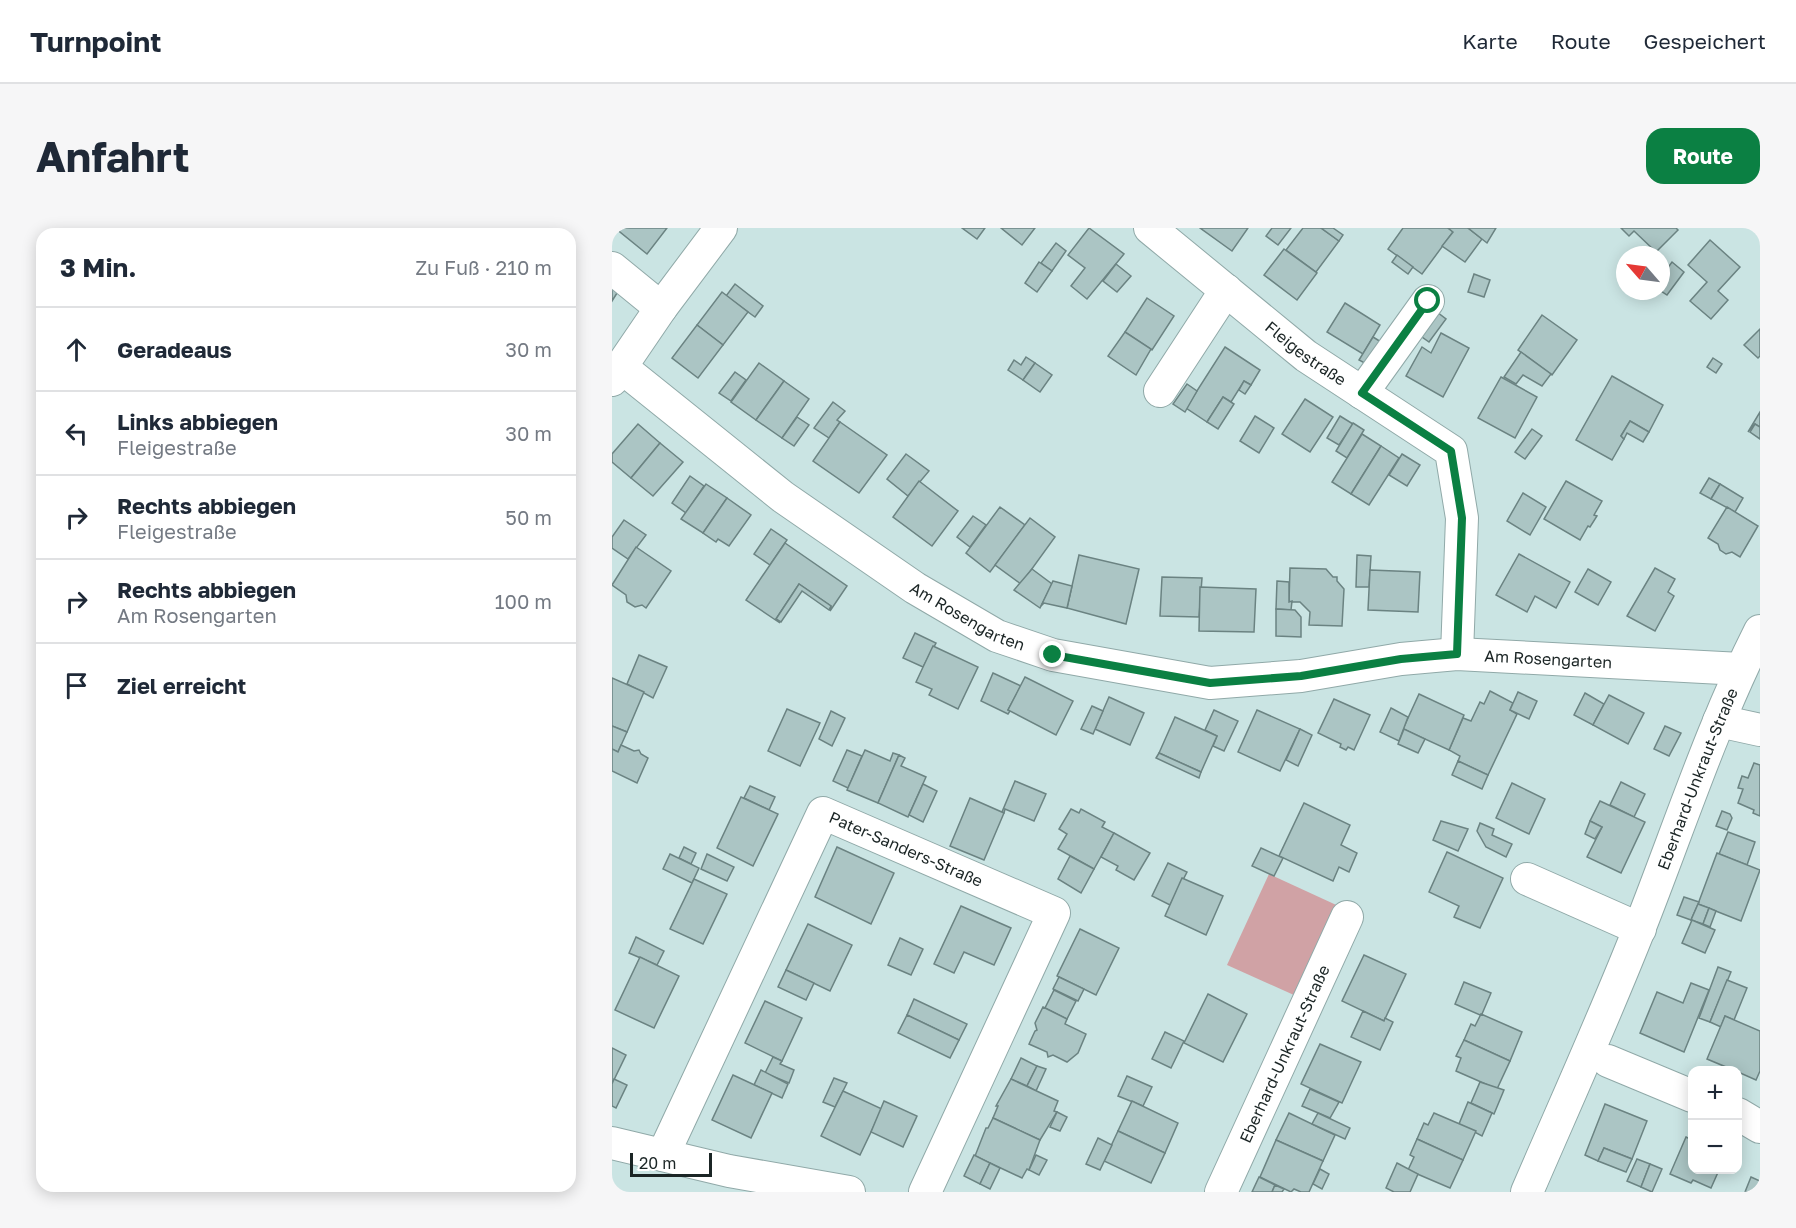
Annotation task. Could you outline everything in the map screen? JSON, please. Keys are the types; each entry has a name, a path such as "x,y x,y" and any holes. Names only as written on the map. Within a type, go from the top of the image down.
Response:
{"street":[{"path":"616,374 661,308 722,228"},
{"name":"Fleigestraße","path":"1150,228 1306,356 1451,451 1462,518 1457,654"},
{"path":"612,267 661,308"},
{"path":"1160,391 1226,290"},
{"path":"1362,393 1428,301"},
{"name":"Am Rosengarten","path":"616,374 783,496 915,588 997,636 1053,655 1210,683 1301,676 1401,659 1457,654 1741,669"},
{"name":"Eberhard-Unkraut-Straße","path":"1527,1192 1640,929 1719,721 1760,631"},
{"path":"1719,721 1760,730"},
{"name":"Pater-Sanders-Straße","path":"663,1155 824,813 1054,913 925,1192"},
{"path":"1527,879 1640,929"},
{"name":"Eberhard-Unkraut-Straße","path":"1221,1192 1347,917"},
{"path":"1608,1061 1688,1094"},
{"path":"1742,1117 1760,1127"},
{"path":"612,1143 729,1171 849,1192"}],"shaded area":[{"path":"1269,874 1345,909 1305,1000 1227,965"}],"building":[{"path":"615,228 667,228 647,254"},
{"path":"962,228 985,228 977,239"},
{"path":"1001,228 1035,228 1022,245"},
{"path":"1089,228 1124,254 1087,299 1071,286 1085,268 1068,255"},
{"path":"1200,228 1248,228 1232,251"},
{"path":"1272,228 1291,228 1278,245 1266,236"},
{"path":"1303,228 1321,228 1339,241 1316,272 1286,250"},
{"path":"1321,228 1333,228 1343,235 1339,241"},
{"path":"1403,228 1448,228 1453,232 1422,274 1388,249"},
{"path":"1448,228 1468,228 1482,239 1465,262 1442,246 1453,232"},
{"path":"1468,228 1496,228 1487,243"},
{"path":"1621,228 1676,228 1678,230 1662,246 1650,246 1634,231 1629,236"},
{"path":"1710,240 1740,267 1718,291 1728,300 1711,319 1690,301 1707,282 1688,265"},
{"path":"1056,243 1066,251 1052,271 1041,263"},
{"path":"1284,249 1317,273 1297,300 1264,275"},
{"path":"1397,255 1413,267 1408,274 1392,262"},
{"path":"1039,262 1052,271 1037,292 1025,283"},
{"path":"1672,262 1684,272 1670,291 1670,265"},
{"path":"1116,264 1131,276 1117,292 1103,281"},
{"path":"1474,274 1490,280 1484,297 1468,292"},
{"path":"735,284 763,306 755,317 726,296"},
{"path":"612,285 619,290 612,301"},
{"path":"722,292 748,312 723,345 697,325"},
{"path":"1147,298 1174,316 1152,350 1125,332"},
{"path":"1345,303 1380,325 1363,354 1327,332"},
{"path":"1433,309 1446,319 1429,342 1415,332"},
{"path":"1542,315 1577,340 1552,375 1518,350"},
{"path":"697,325 723,345 698,378 672,358"},
{"path":"1760,329 1760,356 1758,358 1744,345"},
{"path":"1125,332 1151,349 1136,375 1108,356"},
{"path":"1441,333 1469,348 1443,397 1406,376 1422,347 1431,353"},
{"path":"1373,337 1386,345 1372,367 1359,360"},
{"path":"1225,347 1260,370 1251,385 1244,381 1231,402 1223,397 1207,422 1186,408"},
{"path":"1521,352 1551,374 1542,386 1523,375 1516,384 1504,377"},
{"path":"1026,357 1035,363 1023,380 1008,370 1014,360 1021,365"},
{"path":"1713,358 1722,364 1716,373 1707,367"},
{"path":"759,363 784,381 756,420 731,402"},
{"path":"1035,363 1052,375 1040,392 1023,380"},
{"path":"735,372 746,380 731,401 719,393"},
{"path":"1612,376 1663,405 1649,432 1630,421 1621,436 1624,439 1612,460 1576,440"},
{"path":"1501,377 1537,397 1515,438 1478,418"},
{"path":"784,381 809,399 782,438 756,420"},
{"path":"1244,381 1251,385 1245,394 1239,390"},
{"path":"1187,384 1197,391 1185,412 1173,404"},
{"path":"1223,397 1234,404 1218,429 1207,422"},
{"path":"1305,399 1333,417 1310,452 1282,434"},
{"path":"833,402 845,411 837,420 840,422 829,438 814,428"},
{"path":"1760,412 1760,427 1755,424 1748,432"},
{"path":"1255,416 1274,428 1259,453 1240,441"},
{"path":"1340,416 1353,424 1339,445 1327,438"},
{"path":"797,417 809,425 794,446 782,438"},
{"path":"1630,421 1649,432 1643,442 1627,433 1624,439 1621,436"},
{"path":"840,422 887,455 859,493 813,461"},
{"path":"1353,423 1364,430 1347,458 1336,451"},
{"path":"638,424 660,443 631,478 612,462 612,454"},
{"path":"1755,424 1760,427 1760,439 1750,432"},
{"path":"1532,429 1542,436 1525,459 1515,452"},
{"path":"1362,434 1381,446 1351,494 1332,482"},
{"path":"660,443 683,462 653,496 631,478"},
{"path":"1381,446 1399,458 1369,505 1351,494"},
{"path":"906,454 929,471 908,496 887,479"},
{"path":"1402,454 1420,465 1407,486 1389,475"},
{"path":"690,476 704,486 686,513 672,503"},
{"path":"1709,478 1720,484 1711,499 1700,493"},
{"path":"919,481 958,511 932,546 893,517"},
{"path":"1566,481 1602,501 1594,515 1597,516 1580,540 1544,519"},
{"path":"706,484 727,498 703,533 681,519"},
{"path":"1720,484 1743,498 1735,512 1711,499"},
{"path":"1523,493 1546,507 1530,535 1507,521"},
{"path":"727,498 751,515 729,546 718,539 716,542 703,533"},
{"path":"1000,507 1025,525 990,572 966,553"},
{"path":"1727,507 1758,526 1740,557 1732,552 1726,554 1720,550 1718,544 1708,538"},
{"path":"973,516 986,525 970,547 957,537"},
{"path":"1030,518 1055,537 1021,584 995,565"},
{"path":"624,520 646,535 628,559 612,548 612,537"},
{"path":"771,529 787,540 770,565 754,554"},
{"path":"785,543 847,586 830,611 831,606 799,584 776,619 780,623 746,600"},
{"path":"636,547 671,571 646,608 642,605 635,607 627,602 626,595 612,585"},
{"path":"1519,554 1570,582 1556,608 1535,596 1527,612 1496,595"},
{"path":"1079,555 1139,569 1126,624 1067,608"},
{"path":"1357,555 1371,556 1369,587 1356,587"},
{"path":"1290,568 1326,569 1333,577 1337,577 1337,581 1344,589 1342,626 1309,625 1310,612 1300,602 1289,602"},
{"path":"1655,568 1675,579 1668,592 1674,596 1655,631 1627,616"},
{"path":"1032,569 1052,584 1040,608 1014,590"},
{"path":"1588,569 1611,582 1598,605 1575,592"},
{"path":"1370,570 1420,572 1418,612 1368,610"},
{"path":"1162,577 1202,578 1199,617 1160,616"},
{"path":"1053,581 1072,586 1067,608 1044,603 1041,606"},
{"path":"1277,581 1289,582 1291,610 1276,609"},
{"path":"799,584 831,606 829,610 802,591 781,622 776,619"},
{"path":"1200,587 1256,589 1254,632 1199,631"},
{"path":"1276,609 1295,610 1301,617 1301,637 1276,636"},
{"path":"915,633 936,643 923,667 903,658"},
{"path":"933,646 978,667 958,709 929,695 932,689 916,682"},
{"path":"639,655 667,667 653,698 627,684"},
{"path":"993,673 1021,686 1008,714 981,701"},
{"path":"1025,677 1073,701 1056,735 1008,710"},
{"path":"612,678 644,692 627,732 612,726"},
{"path":"1490,691 1513,703 1510,710 1517,714 1488,775 1458,761 1460,756 1449,750 1463,718 1471,721 1480,702 1484,704"},
{"path":"1518,692 1537,701 1529,719 1510,710"},
{"path":"1585,693 1604,704 1593,725 1574,715"},
{"path":"1419,694 1464,715 1449,750 1403,729"},
{"path":"1609,695 1644,713 1628,744 1593,725"},
{"path":"1109,697 1144,713 1130,745 1095,729"},
{"path":"1334,699 1370,715 1354,750 1348,747 1346,750 1340,747 1341,744 1318,733"},
{"path":"1092,706 1103,711 1093,734 1081,729"},
{"path":"1391,708 1408,717 1399,741 1380,732"},
{"path":"787,709 820,723 800,766 768,751"},
{"path":"1214,710 1238,721 1224,751 1213,746 1217,736 1205,730"},
{"path":"1257,710 1300,729 1280,771 1238,752"},
{"path":"831,711 845,718 832,746 819,739"},
{"path":"1175,717 1217,736 1201,772 1159,753"},
{"path":"612,726 627,732 618,752 612,749"},
{"path":"1665,726 1681,733 1669,756 1654,749"},
{"path":"1300,729 1312,735 1298,766 1286,760"},
{"path":"1404,729 1425,739 1418,753 1398,744"},
{"path":"621,745 634,751 639,750 648,758 637,783 612,771 612,749 618,752"},
{"path":"847,750 862,756 848,788 833,781"},
{"path":"865,750 890,761 893,753 899,755 878,803 847,790"},
{"path":"1159,753 1201,772 1199,778 1156,758"},
{"path":"899,755 905,758 901,766 926,777 908,817 878,803"},
{"path":"1458,761 1488,775 1482,789 1452,775"},
{"path":"1754,763 1760,765 1760,816 1753,813 1754,810 1738,803 1743,789 1738,788 1742,776 1748,778"},
{"path":"1015,781 1046,794 1034,821 1005,809 1004,813 1002,812"},
{"path":"1621,782 1645,794 1634,817 1610,805"},
{"path":"1512,783 1545,799 1529,834 1496,818"},
{"path":"923,784 937,791 923,822 909,815"},
{"path":"750,786 775,797 769,810 744,798"},
{"path":"741,797 778,814 753,866 717,848"},
{"path":"970,798 1004,813 984,860 950,846"},
{"path":"1600,801 1645,822 1621,873 1587,857 1602,827 1590,821"},
{"path":"1304,803 1350,825 1341,845 1357,853 1349,872 1339,867 1333,881 1279,856"},
{"path":"1071,809 1079,813 1081,809 1105,822 1102,827 1114,833 1094,869 1058,849 1067,834 1059,829"},
{"path":"1722,811 1730,814 1732,818 1727,830 1716,826"},
{"path":"1441,821 1468,829 1458,851 1433,840"},
{"path":"1590,821 1602,827 1595,839 1585,834"},
{"path":"1480,823 1494,829 1492,835 1512,844 1506,857 1486,847 1477,831"},
{"path":"1728,832 1755,842 1747,865 1719,854"},
{"path":"1114,833 1150,853 1134,880 1116,870 1118,866 1101,857"},
{"path":"684,847 696,853 691,864 679,858"},
{"path":"837,847 894,873 871,924 815,897"},
{"path":"1261,848 1283,858 1274,876 1252,866"},
{"path":"1447,852 1503,878 1480,928 1454,917 1459,906 1429,892"},
{"path":"1717,853 1760,870 1741,921 1698,904"},
{"path":"670,854 699,868 692,883 663,869"},
{"path":"707,854 734,867 727,881 701,869"},
{"path":"1070,856 1094,869 1081,893 1058,879"},
{"path":"1168,863 1187,872 1170,905 1152,896"},
{"path":"1182,878 1223,896 1206,935 1165,916"},
{"path":"694,879 727,894 703,944 670,929"},
{"path":"1684,897 1699,902 1691,920 1677,915"},
{"path":"1698,904 1709,908 1703,924 1691,920"},
{"path":"961,906 1011,928 994,965 964,952 954,973 934,964"},
{"path":"1709,908 1716,911 1710,927 1703,924"},
{"path":"1692,920 1715,930 1705,953 1682,943"},
{"path":"808,924 852,945 830,991 786,970"},
{"path":"1080,929 1119,948 1096,995 1057,976"},
{"path":"636,937 664,951 657,965 629,953"},
{"path":"900,938 923,949 911,975 888,965"},
{"path":"1364,955 1406,974 1384,1021 1342,1001"},
{"path":"640,957 679,976 654,1028 615,1010"},
{"path":"1718,967 1731,972 1710,1022 1699,1018"},
{"path":"786,970 814,983 806,1000 778,987"},
{"path":"1059,977 1084,989 1078,1001 1053,989"},
{"path":"1727,980 1747,988 1734,1020 1725,1016 1721,1027 1710,1022"},
{"path":"1464,982 1491,993 1482,1014 1455,1004"},
{"path":"1691,983 1709,990 1684,1052 1640,1033 1657,992 1683,1003"},
{"path":"1054,990 1076,1001 1067,1019 1045,1008"},
{"path":"1208,994 1247,1014 1223,1062 1184,1043"},
{"path":"914,999 967,1024 959,1040 907,1015"},
{"path":"765,1001 802,1018 782,1061 745,1043"},
{"path":"1043,1007 1067,1019 1065,1024 1086,1034 1078,1053 1067,1062 1053,1055 1048,1057 1047,1052 1029,1044 1037,1030 1035,1023"},
{"path":"1363,1011 1384,1021 1385,1018 1393,1022 1380,1050 1351,1037"},
{"path":"1481,1014 1522,1032 1510,1061 1464,1040 1471,1024 1475,1026"},
{"path":"907,1015 959,1040 950,1058 898,1033"},
{"path":"1725,1016 1760,1031 1760,1071 1756,1080 1742,1074 1742,1066 1724,1066 1707,1059"},
{"path":"1165,1032 1184,1041 1171,1068 1152,1059"},
{"path":"1464,1040 1510,1061 1497,1089 1456,1071 1461,1058 1456,1056"},
{"path":"1320,1044 1361,1062 1342,1103 1301,1084"},
{"path":"612,1048 626,1055 612,1084"},
{"path":"773,1057 782,1061 780,1064 794,1070 789,1083 765,1073"},
{"path":"1021,1058 1037,1066 1027,1086 1011,1079"},
{"path":"1037,1066 1046,1069 1036,1091 1027,1086"},
{"path":"761,1070 788,1084 782,1098 754,1085"},
{"path":"733,1075 772,1093 751,1138 712,1120"},
{"path":"1127,1076 1152,1087 1143,1106 1118,1096"},
{"path":"834,1078 847,1083 835,1107 823,1102"},
{"path":"614,1079 627,1085 616,1108 612,1106"},
{"path":"1011,1079 1058,1101 1054,1111 1057,1112 1040,1140 993,1118 998,1106 996,1106"},
{"path":"1480,1082 1504,1090 1494,1114 1471,1103"},
{"path":"1310,1089 1339,1102 1330,1118 1302,1106"},
{"path":"843,1091 882,1109 860,1155 821,1136"},
{"path":"884,1101 917,1116 903,1147 871,1132"},
{"path":"1132,1101 1178,1123 1165,1153 1118,1131"},
{"path":"1468,1102 1492,1113 1482,1136 1459,1124"},
{"path":"1605,1104 1647,1121 1632,1159 1604,1148 1598,1161 1585,1155"},
{"path":"1057,1112 1067,1117 1060,1131 1050,1127"},
{"path":"1289,1113 1335,1135 1323,1161 1276,1140"},
{"path":"1318,1113 1350,1128 1345,1139 1312,1124"},
{"path":"1434,1113 1476,1131 1463,1160 1417,1139 1424,1123 1428,1125"},
{"path":"993,1118 1040,1140 1029,1170 1027,1169 1022,1178 975,1156 986,1128"},
{"path":"1118,1131 1165,1153 1151,1183 1104,1161"},
{"path":"1686,1137 1688,1138 1688,1174 1717,1174 1711,1188 1670,1174"},
{"path":"1098,1138 1112,1145 1100,1170 1086,1164"},
{"path":"1417,1139 1463,1160 1450,1188 1408,1170 1414,1157 1410,1155"},
{"path":"1276,1140 1323,1161 1309,1192 1294,1189 1291,1192 1260,1177"},
{"path":"1604,1148 1632,1159 1626,1172 1598,1161"},
{"path":"974,1155 990,1163 980,1184 964,1176"},
{"path":"1036,1155 1047,1160 1039,1175 1029,1170"},
{"path":"1637,1159 1650,1164 1641,1187 1627,1181"},
{"path":"990,1163 1000,1168 990,1189 980,1184"},
{"path":"1397,1163 1418,1174 1410,1192 1394,1192 1386,1188"},
{"path":"1650,1164 1662,1169 1652,1192 1641,1187"},
{"path":"1320,1169 1329,1174 1322,1189 1313,1184"},
{"path":"1259,1177 1275,1185 1272,1192 1252,1192"},
{"path":"1751,1177 1760,1181 1760,1192 1745,1192"},
{"path":"1275,1185 1284,1189 1282,1192 1272,1192"}],"route":[{"path":"1053,655 1210,683 1301,676 1401,659 1457,654 1462,518 1451,451 1362,393 1428,301"}]}
